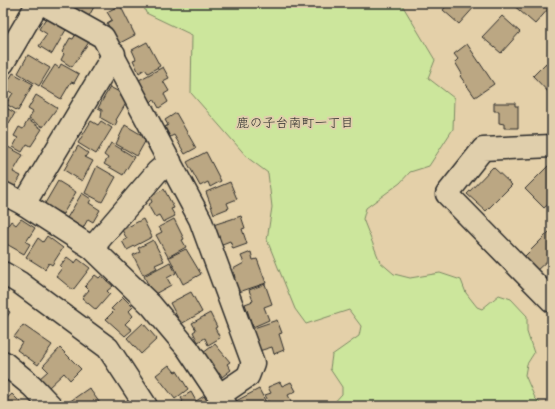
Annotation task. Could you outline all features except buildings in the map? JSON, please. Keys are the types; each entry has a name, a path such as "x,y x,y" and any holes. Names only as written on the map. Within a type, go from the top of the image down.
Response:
{"street":[{"path":"3,63 38,3"},
{"path":"3,192 92,248 151,305 188,350 223,400 248,376 253,363 200,219 114,54 104,37 42,3"},
{"path":"24,204 114,54"},
{"path":"552,146 483,149 447,194 552,301"},
{"path":"92,248 157,172 170,161"},
{"path":"3,273 20,283 108,348 146,406"},
{"path":"3,362 32,386 51,406"}],"green space":[{"path":"143,3 401,3 435,60 428,78 454,98 453,129 429,166 410,172 400,183 366,208 363,219 380,262 394,274 410,278 440,273 461,280 466,293 477,307 482,309 499,295 511,299 527,316 527,332 534,353 527,364 525,375 535,398 541,404 552,406 331,406 342,394 342,387 330,369 332,355 359,336 361,326 349,310 306,324 295,309 267,240 272,207 268,173 248,158 191,93 192,35 146,13"}],"district":[{"name":"鹿の子台南町一丁目","path":"295,122"}]}
